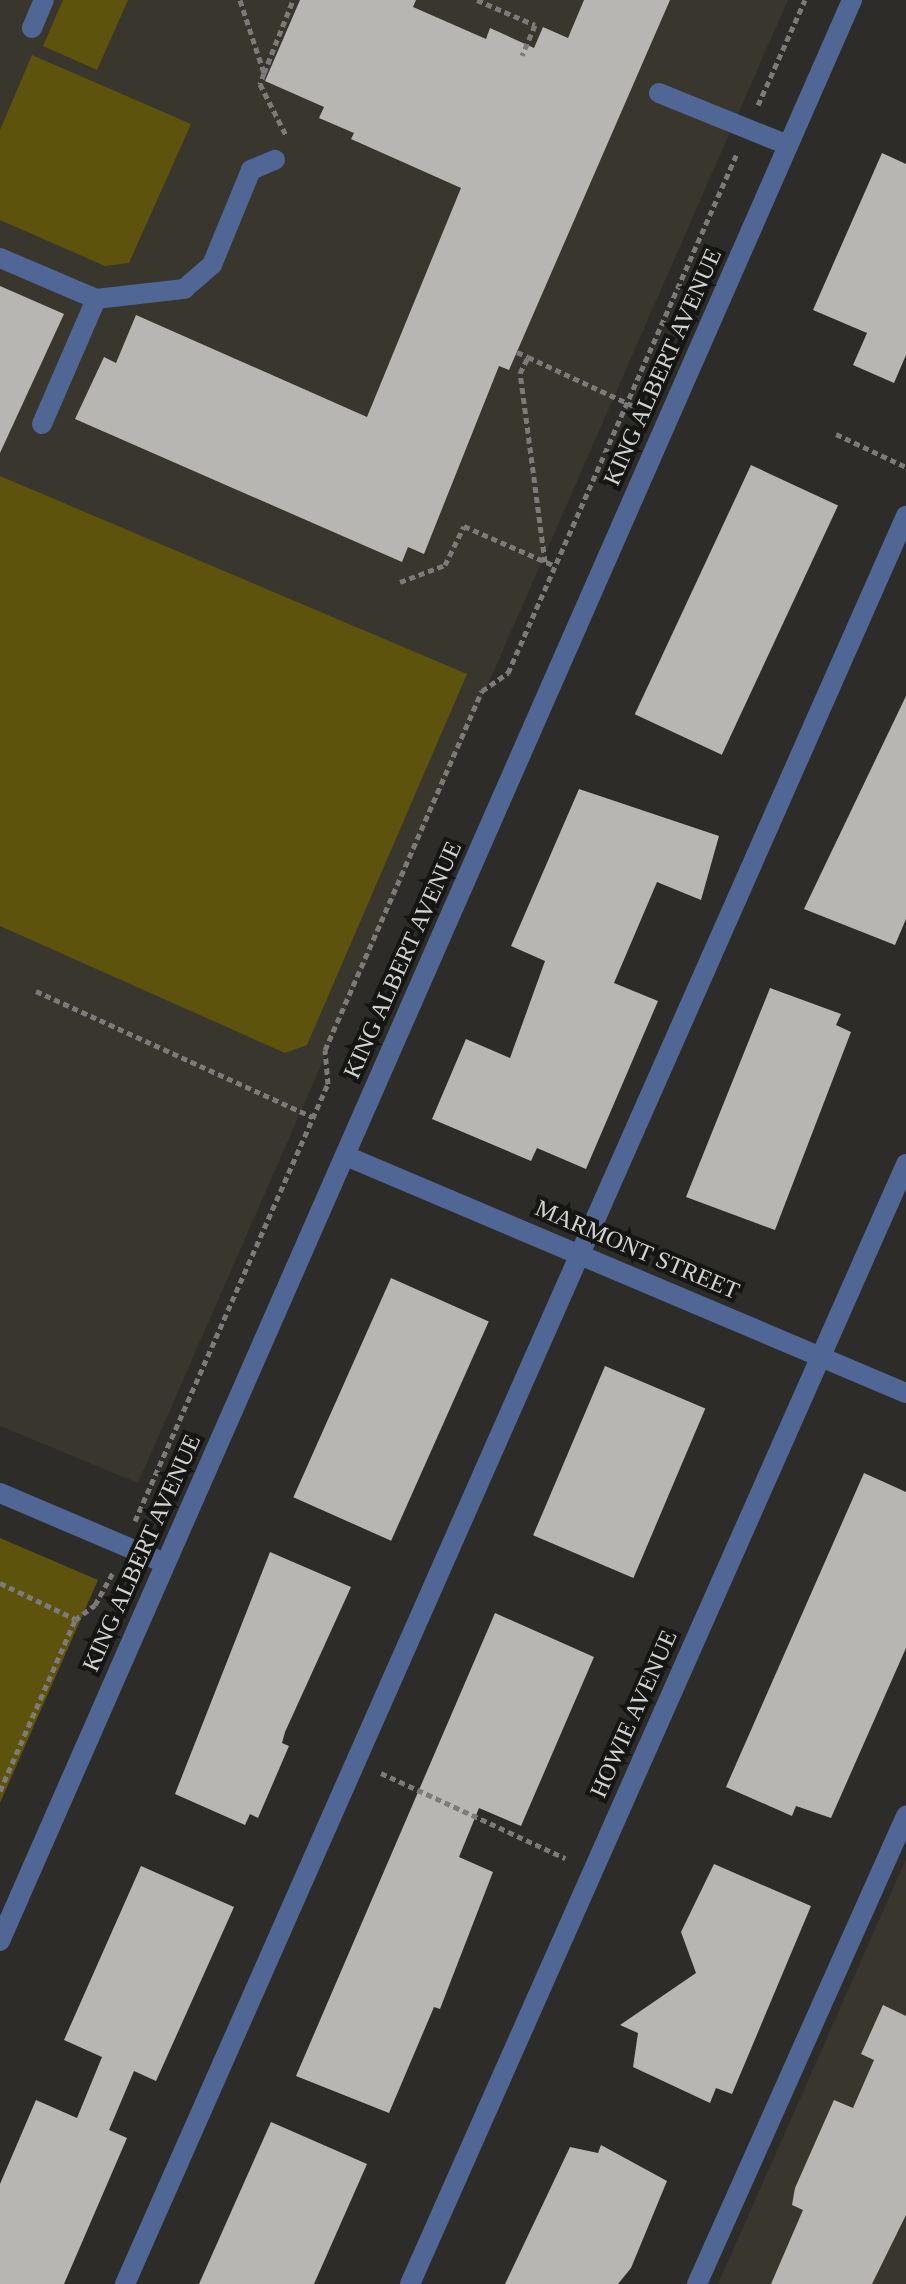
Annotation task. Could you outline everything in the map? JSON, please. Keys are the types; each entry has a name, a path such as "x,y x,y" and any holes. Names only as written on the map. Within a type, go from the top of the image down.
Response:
{"street":[{"path":"32,28 44,0"},
{"name":"KING ALBERT AVENUE","path":"0,1941 852,0"},
{"path":"659,93 788,145"},
{"path":"0,258 96,299 184,289 212,265 251,170 275,160"},
{"path":"42,424 96,299"},
{"path":"125,2284 906,516"},
{"name":"MARMONT STREET","path":"346,1156 906,1393"},
{"name":"HOWIE AVENUE","path":"410,2284 906,1164"},
{"path":"0,1493 165,1563"},
{"path":"697,2284 906,1816"}],"path":[{"path":"240,0 264,73 293,0"},
{"path":"477,0 535,25 522,55"},
{"path":"137,1517 328,1084 325,1050 482,691 508,673 805,0"},
{"path":"517,352 651,414"},
{"path":"528,357 520,373 545,562"},
{"path":"836,434 906,467"},
{"path":"400,582 445,565 464,526 555,566"},
{"path":"36,991 313,1117"},
{"path":"0,1791 75,1620 112,1576"},
{"path":"0,1583 75,1620"},
{"path":"413,1786 565,1858"}],"shaded area":[{"path":"0,0 788,0 138,1483 0,1426"},
{"path":"63,0 128,0 97,70 43,46"},
{"path":"32,55 191,124 129,263 105,266 0,220 0,130"},
{"path":"0,476 467,674 307,1045 285,1053 0,926"},
{"path":"0,1538 98,1580 0,1803"},
{"path":"906,1859 906,2284 718,2284"}],"building":[{"path":"300,0 416,0 413,7 486,39 490,28 534,48 543,27 568,38 584,0 670,0 509,370 499,366 424,554 408,547 402,562 75,419 104,357 116,363 136,315 367,417 461,188 351,139 354,133 319,118 324,107 265,81"},
{"path":"882,153 906,164 906,355 894,383 853,365 867,333 813,310"},
{"path":"0,286 64,314 0,453"},
{"path":"751,465 838,506 722,755 635,714"},
{"path":"906,696 906,919 895,945 804,909"},
{"path":"579,789 719,836 701,900 657,882 614,983 658,1001 586,1169 537,1148 531,1161 432,1119 466,1039 510,1058 545,961 511,946"},
{"path":"770,988 841,1014 836,1025 851,1032 775,1230 686,1197"},
{"path":"391,1278 489,1322 391,1541 293,1497"},
{"path":"605,1366 705,1409 633,1578 533,1535"},
{"path":"864,1473 906,1492 906,1648 831,1818 796,1806 792,1816 726,1787"},
{"path":"270,1552 351,1587 285,1732 282,1743 289,1746 258,1818 250,1814 245,1825 175,1794"},
{"path":"495,1613 594,1657 521,1826 479,1808 459,1857 493,1872 440,2009 434,2007 389,2113 296,2076"},
{"path":"714,1864 811,1906 732,2094 716,2088 710,2103 633,2067 638,2033 620,2025 696,1973 681,1932"},
{"path":"141,1866 234,1907 156,2081 134,2071 109,2130 127,2138 64,2284 0,2284 0,2184 36,2100 77,2118 102,2057 64,2040"},
{"path":"883,2005 906,2016 906,2215 872,2284 771,2284 803,2210 792,2205 795,2188 834,2100 853,2108 874,2060 861,2054"},
{"path":"271,2122 367,2164 314,2284 199,2284"},
{"path":"601,2145 667,2181 631,2268 618,2284 505,2284 570,2147 598,2153"}]}
